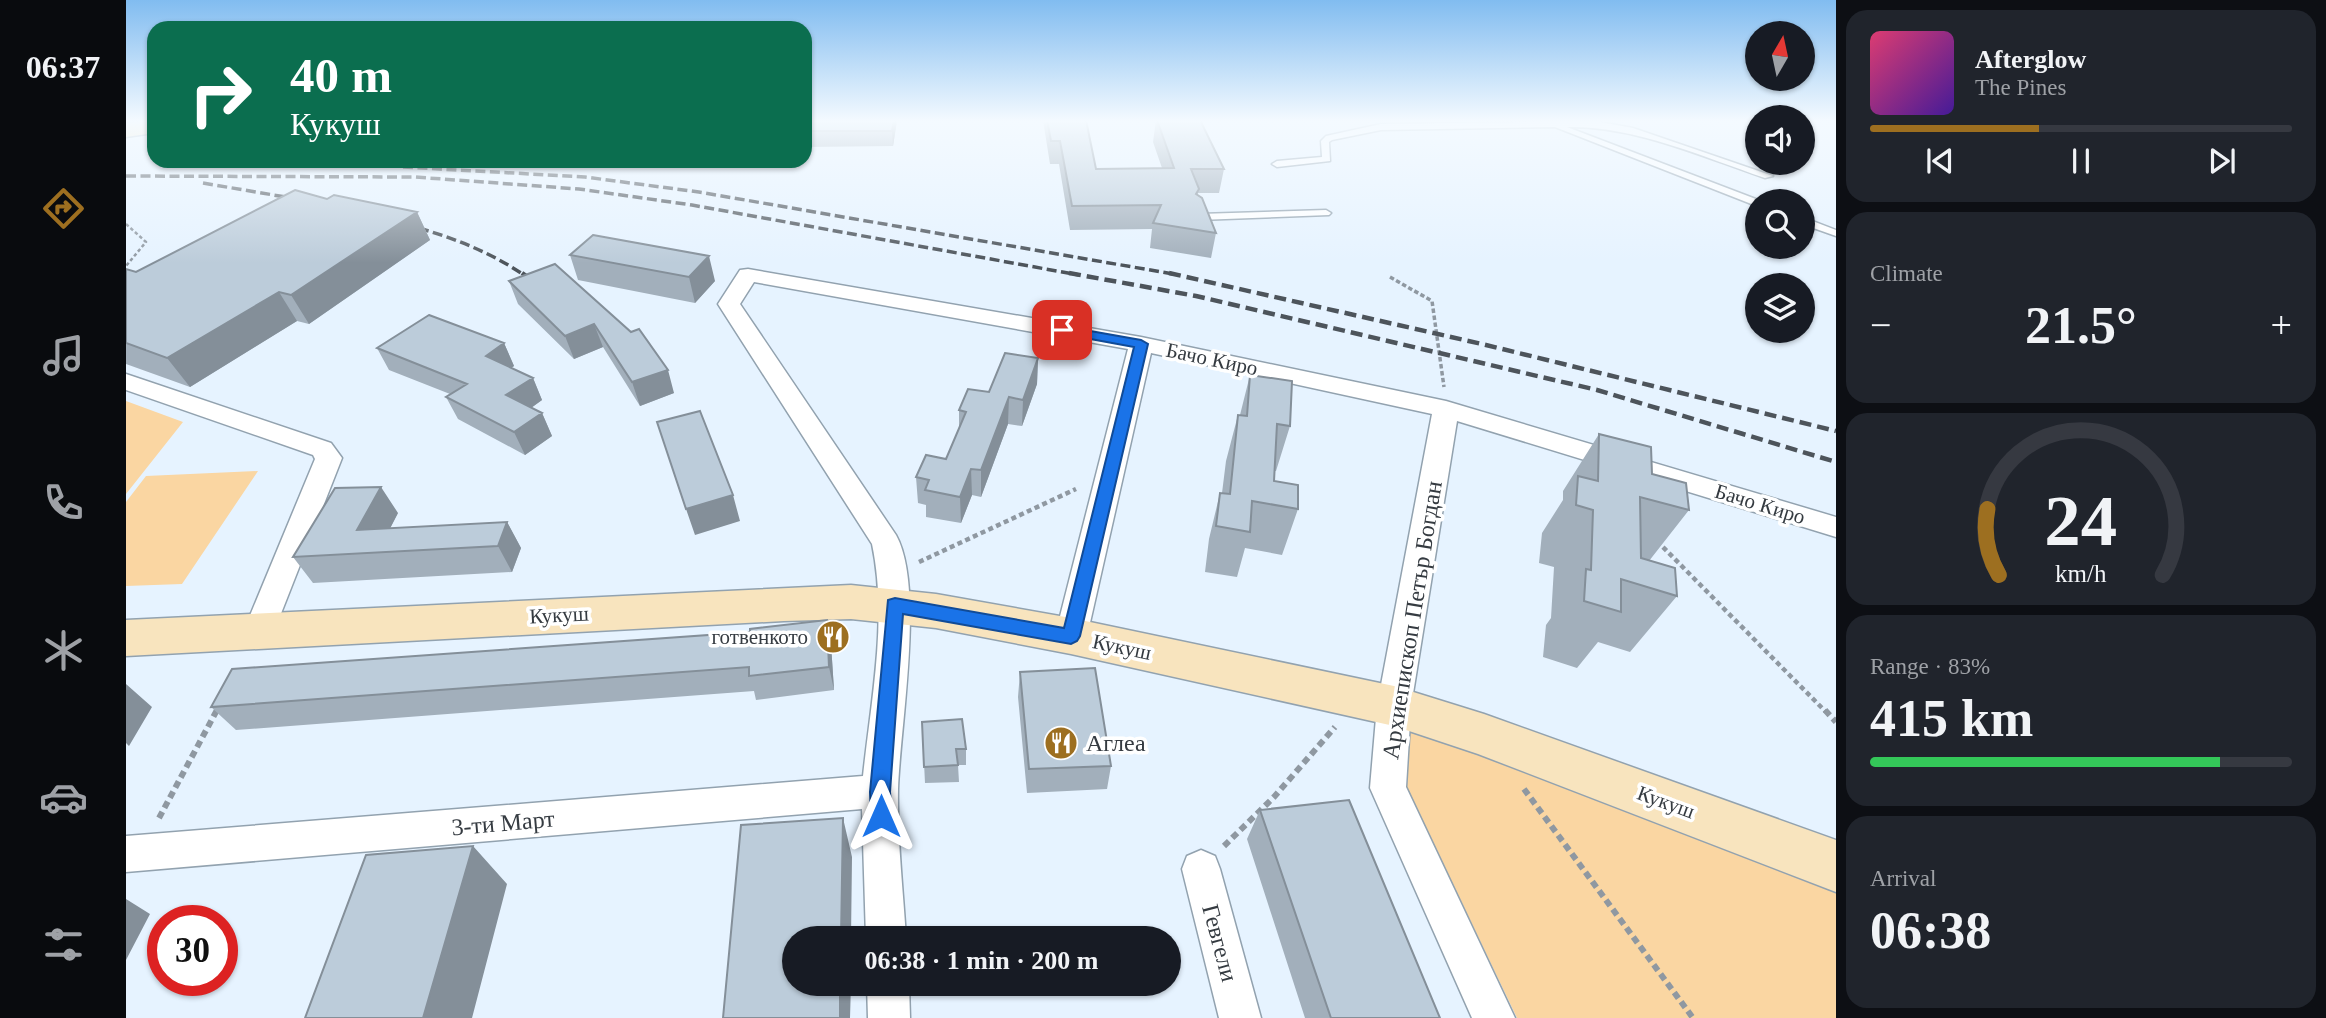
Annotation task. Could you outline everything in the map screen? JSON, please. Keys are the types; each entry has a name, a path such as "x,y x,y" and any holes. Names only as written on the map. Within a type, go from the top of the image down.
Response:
{"street":[{"name":"Бачо Киро","path":"894,590 886,543 729,304 748,275 1141,344 1446,409 1836,527"},
{"path":"1071,636 1141,344"},
{"path":"126,382 313,446 326,453 329,458 260,630"},
{"name":"Архиепископ Петър Богдан","path":"1446,409 1377,702 1388,788 1494,1018"},
{"path":"886,926 880,792 894,590"},
{"name":"Кукуш","path":"126,638 851,602 894,590 1071,636 1377,702 1484,735 1836,866"},
{"name":"3-ти Март","path":"133,853 880,792"},
{"name":"Гевгели","path":"1201,869 1240,1018"},
{"path":"888,996 889,1018"}],"lane":[{"path":"1664,168 1745,198"},
{"path":"1742,168 1768,176"},
{"path":"1199,216 1326,213"},
{"path":"1815,225 1836,233"}],"path":[{"path":"126,224 146,242 126,266"},
{"path":"1390,277 1432,301 1446,409"},
{"path":"894,590 1111,474"},
{"path":"1650,534 1836,722"},
{"path":"133,853 222,700"},
{"path":"1201,869 1377,702"},
{"path":"1484,735 1693,1018"}],"shaded area":[{"path":"126,401 183,422 126,494"},
{"path":"258,471 182,584 126,586 126,502 146,476"},
{"path":"1406,723 1836,892 1836,1018 1517,1018 1388,749"}],"building":[{"path":"1065,168 1224,169 1191,169 1199,189 1196,194 1202,198 1216,233 1153,223 1161,205 1072,206"},
{"path":"295,190 327,199 334,195 417,212 291,295 279,292 167,358 126,343 126,269 136,272"},
{"path":"593,235 709,256 689,277 570,255"},
{"path":"555,264 631,332 639,329 668,370 632,382 594,324 565,336 509,281"},
{"path":"429,315 504,343 486,356 533,378 506,395 542,413 514,432 446,397 467,384 377,348"},
{"path":"1005,353 1038,358 1023,400 1009,397 981,470 971,469 960,497 925,490 929,480 916,477 926,455 946,459 966,412 959,410 968,389 989,392"},
{"path":"1250,375 1292,381 1290,426 1277,424 1274,481 1298,485 1298,509 1252,501 1250,532 1216,526 1220,493 1230,494 1238,415 1247,416"},
{"path":"700,411 733,495 686,509 657,422"},
{"path":"1599,434 1651,447 1652,474 1686,483 1689,510 1640,497 1641,558 1675,568 1677,596 1621,579 1621,612 1584,601 1586,569 1591,570 1593,510 1576,505 1578,476 1598,481"},
{"path":"381,487 357,530 507,522 498,546 293,557 335,488"},
{"path":"827,620 829,667 749,676 749,667 211,707 232,669 750,632 750,629"},
{"name":"Аглеа","path":"1095,668 1111,766 1029,769 1020,672"},
{"path":"962,719 966,749 956,749 958,765 924,767 922,722"},
{"path":"1349,800 1440,1018 1331,1018 1260,810"},
{"path":"843,818 841,926 782,926 782,996 840,996 840,1018 723,1018 741,825"},
{"path":"473,846 423,1018 305,1018 366,855"}],"railway":[{"path":"421,168 585,177 699,192 1174,274"},
{"path":"126,176 415,177 579,189 692,205 1079,275"},
{"path":"203,183 303,200"},
{"path":"405,224 467,245 524,275"},
{"path":"522,273 541,286"},
{"path":"1069,273 1196,296 1597,390 1836,462"},
{"path":"1169,273 1174,274"},
{"path":"1174,274 1179,275"},
{"path":"1174,274 1482,344 1836,431"}],"place":[{"name":"готвенкото","path":"833,637"},
{"name":"Аглеа","path":"1061,743"}],"route":[{"path":"881,816 880,792 895,605 1071,636 1141,344 1062,330"}]}
